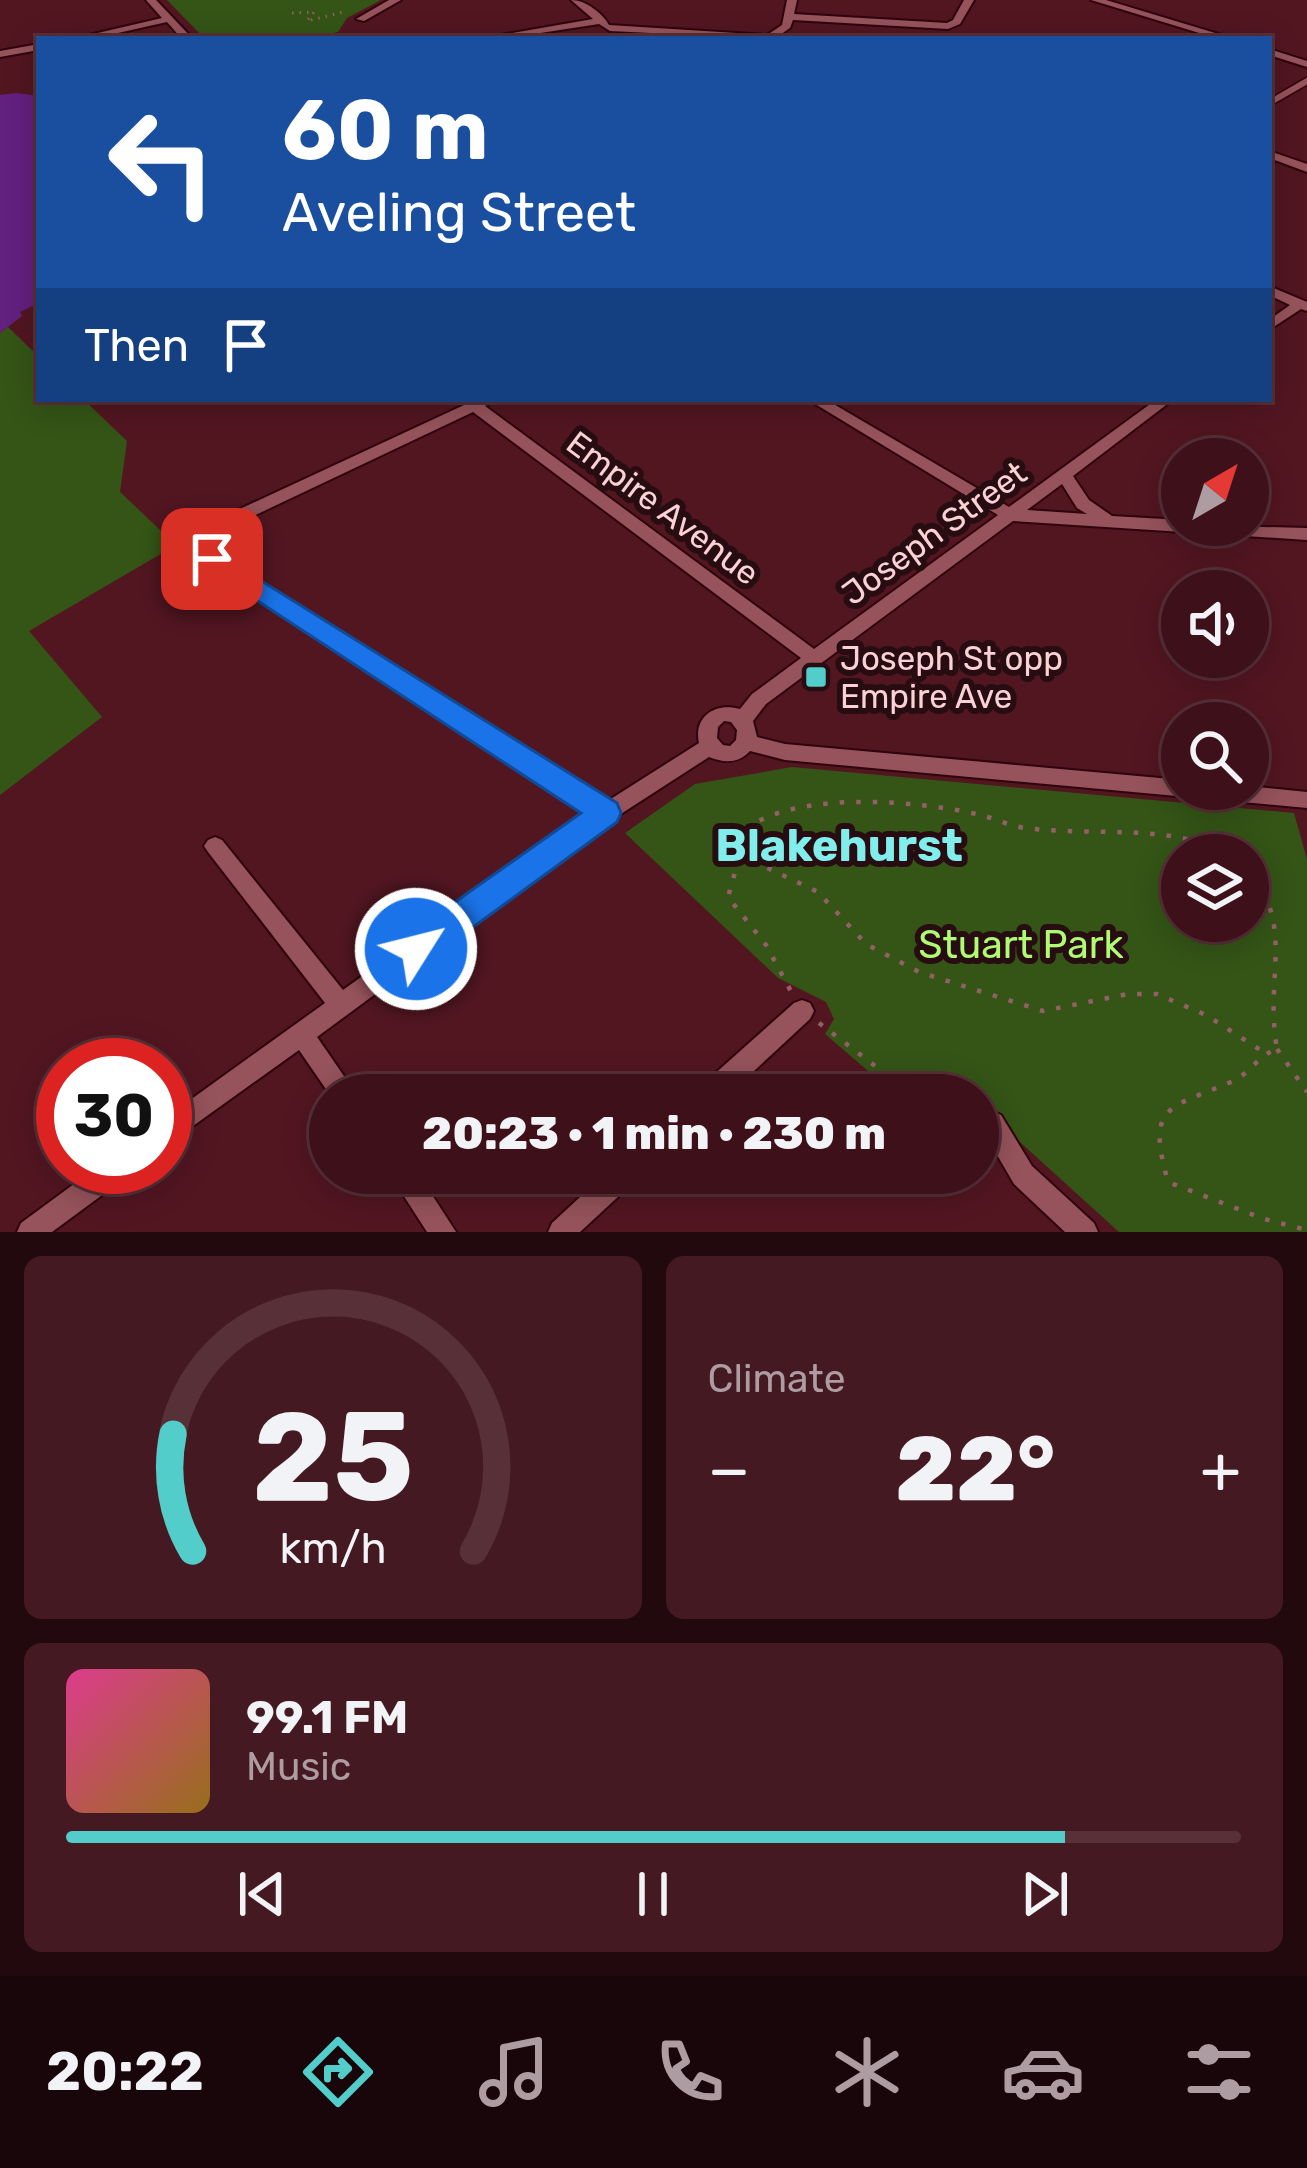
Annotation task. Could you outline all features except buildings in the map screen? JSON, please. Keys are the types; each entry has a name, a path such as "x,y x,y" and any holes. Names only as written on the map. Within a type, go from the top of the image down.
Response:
{"street":[{"path":"151,0 185,36"},
{"path":"361,19 396,0"},
{"path":"576,0 619,36"},
{"path":"773,36 787,26 792,0"},
{"path":"790,17 956,29 970,0"},
{"path":"1096,0 1220,36"},
{"path":"92,36 169,20"},
{"path":"509,36 606,25 745,36"},
{"path":"0,54 36,48"},
{"path":"1272,53 1307,64"},
{"path":"1272,155 1307,168"},
{"path":"1272,291 1304,305"},
{"path":"1272,324 1304,305"},
{"path":"482,402 222,524 203,544 212,559 606,813"},
{"name":"Empire Avenue","path":"482,402 814,658"},
{"path":"819,402 1010,515 1307,534"},
{"name":"Joseph Street","path":"742,721 759,698 1162,402"},
{"path":"1064,475 1083,505 1109,520"},
{"path":"748,743 750,731 742,721 728,716 708,724 704,735 710,746 731,752 748,743 785,752 1161,787"},
{"path":"192,1113 606,813 710,746"},
{"path":"1269,797 1307,800"},
{"path":"214,846 340,1004"},
{"path":"733,1074 802,1011"},
{"path":"301,1034 331,1074"},
{"path":"999,1136 1023,1175 1085,1232"},
{"path":"30,1232 82,1194"},
{"path":"417,1194 443,1232"},
{"path":"561,1232 602,1194"}],"lane":[{"path":"1272,101 1307,81"}],"path":[{"path":"292,14 314,13 307,21 316,21 348,11"},
{"path":"1187,834 1022,828 982,815 928,807 852,804 812,805 753,818 738,828 733,841 740,855 810,886 832,902 869,947 920,973 1030,1009 1064,1012 1145,992 1205,1016 1265,1053"},
{"path":"740,855 728,897 766,945 802,1011 885,1074"},
{"path":"1269,895 1278,908 1270,1023 1277,1049 1307,1092"},
{"path":"1265,1053 1277,1049"},
{"path":"1265,1053 1263,1061 1236,1082 1196,1090 1169,1108 1157,1128 1156,1151 1168,1182 1264,1219 1307,1229"}],"green space":[{"path":"167,0 381,0 347,18 338,32 320,36 202,36"},
{"path":"8,327 36,354 36,402 86,402 127,441 120,492 176,545 29,631 102,717 0,795 0,333"},
{"name":"Stuart Park","path":"792,767 1161,801 1161,810 1294,813 1307,859 1307,1232 1119,1232 999,1123 999,1074 872,1074 825,1034 834,1019 826,1002 778,978 625,833 695,784"}],"shaded area":[{"path":"0,95 36,96 36,304 20,312 22,316 0,333"}],"place":[{"name":"Joseph St opp Empire Ave","path":"816,677"}],"district":[{"name":"Blakehurst","path":"839,845"}],"route":[{"path":"212,559 606,813 416,949"}]}
